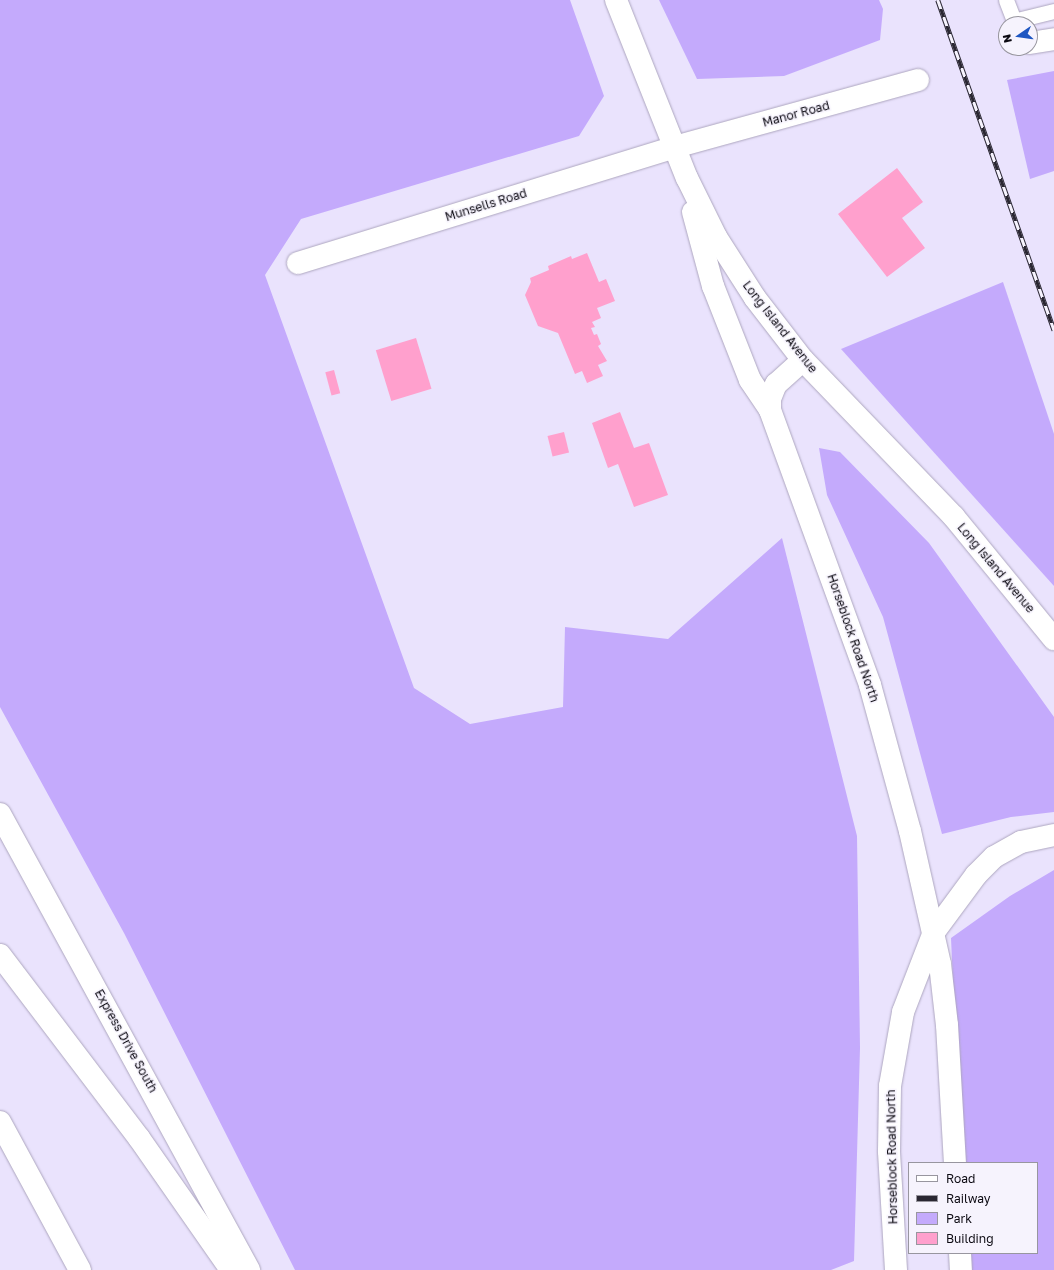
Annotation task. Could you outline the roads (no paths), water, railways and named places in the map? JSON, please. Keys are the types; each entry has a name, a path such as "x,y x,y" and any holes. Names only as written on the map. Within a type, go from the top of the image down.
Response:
{"main road":[{"name":"Long Island Avenue","path":"616,0 675,147 719,242 755,298 803,360 954,517 1054,639"},
{"path":"1038,42 1054,39"},
{"name":"Manor Road","path":"675,147 918,80"},
{"name":"Munsells Road","path":"298,263 675,147"},
{"name":"Horseblock Road North","path":"675,147 713,286 750,380 770,410 832,578 884,730 934,932 947,1025 955,1162"},
{"path":"770,410 770,399 776,384 803,360"},
{"name":"Express Drive South","path":"0,814 249,1270"},
{"path":"934,932 976,874 994,857 1021,842 1054,835"},
{"name":"Horseblock Road North","path":"896,1270 889,1151 890,1086 903,1012 934,932"},
{"path":"0,955 139,1138 231,1270"},
{"path":"0,1122 80,1270"},
{"path":"960,1254 961,1270"}],"lane":[{"path":"1006,0 1012,16"},
{"path":"1036,16 1054,11"}],"railway":[{"path":"938,0 1054,330"}]}
